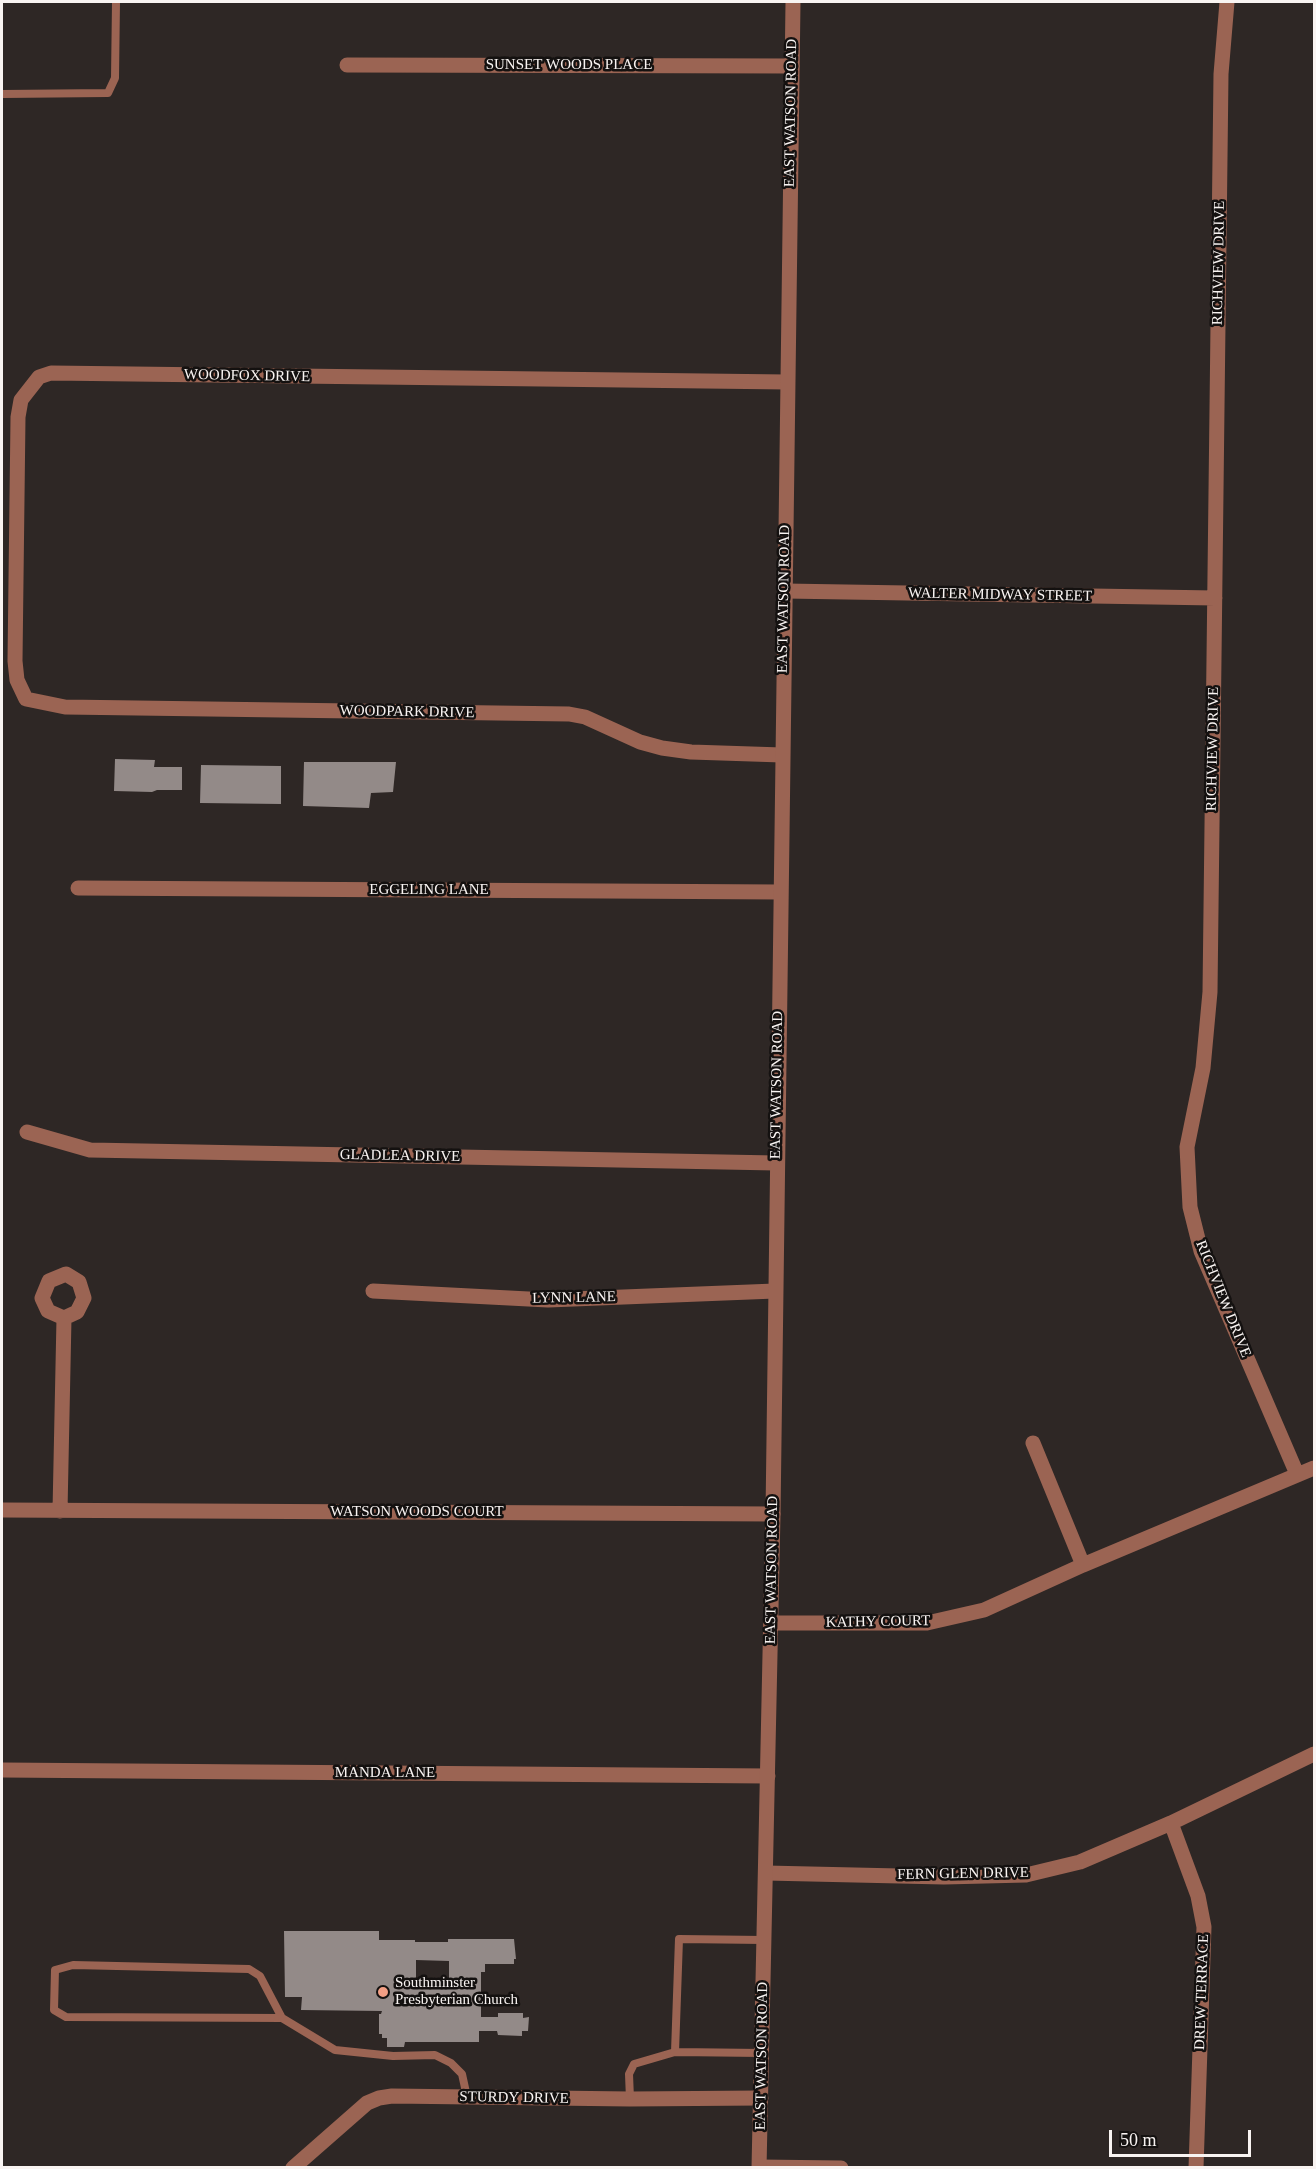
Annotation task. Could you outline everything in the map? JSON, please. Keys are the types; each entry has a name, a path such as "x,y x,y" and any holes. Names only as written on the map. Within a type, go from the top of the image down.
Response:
{"street":[{"name":"EAST WATSON ROAD","path":"759,2167 773,1514 793,2"},
{"name":"RICHVIEW DRIVE","path":"1227,2 1221,74 1210,992 1203,1068 1187,1148 1190,1207 1201,1251 1297,1474"},
{"name":"SUNSET WOODS PLACE","path":"347,65 792,66"},
{"name":"WOODFOX DRIVE","path":"26,699 17,680 15,661 18,417 21,400 39,377 51,373 787,382"},
{"name":"WALTER MIDWAY STREET","path":"785,591 1215,598"},
{"name":"WOODPARK DRIVE","path":"26,699 65,707 569,714 585,717 640,742 662,748 691,752 783,755"},
{"name":"EGGELING LANE","path":"78,888 780,892"},
{"name":"GLADLEA DRIVE","path":"27,1132 90,1150 776,1163"},
{"name":"LYNN LANE","path":"373,1291 548,1300 775,1291"},
{"path":"60,1511 64,1318"},
{"path":"1033,1443 1083,1565"},
{"name":"KATHY COURT","path":"771,1623 927,1623 984,1610 1083,1565 1314,1468"},
{"name":"WATSON WOODS COURT","path":"2,1510 773,1514"},
{"name":"FERN GLEN DRIVE","path":"766,1873 944,1877 1026,1875 1080,1862 1171,1823 1314,1754"},
{"name":"MANDA LANE","path":"2,1770 768,1776"},
{"name":"DREW TERRACE","path":"1171,1823 1198,1896 1204,1927 1196,2168"},
{"name":"STURDY DRIVE","path":"293,2168 367,2103 392,2096 761,2098"},
{"path":"759,2167 841,2168"}],"lane":[{"path":"2,94 108,93 115,78 116,2"},
{"path":"675,2052 679,1939 764,1940"},
{"path":"282,2018 260,1976 249,1969 73,1965 55,1970 54,2010 66,2017 282,2018 335,2050 393,2056 435,2055 451,2063 462,2074 467,2097"},
{"path":"630,2099 628,2074 634,2064 675,2052 762,2053"}],"building":[{"path":"115,759 155,760 154,767 182,767 182,790 114,791"},
{"path":"304,762 396,762 393,792 371,793 369,808 303,806"},
{"path":"201,765 281,766 281,804 200,803"},
{"name":"Southminster Presbyterian Church","path":"284,1931 379,1931 379,1940 415,1940 415,1942 448,1942 448,1939 514,1939 516,1959 514,1959 514,1964 485,1964 485,1972 481,1972 481,2017 498,2017 498,2013 523,2013 523,2018 529,2017 528,2031 522,2031 522,2036 498,2035 497,2031 479,2031 479,2042 405,2042 404,2047 387,2047 387,2038 382,2038 382,2034 379,2034 379,2014 382,2011 301,2010 302,1997 285,1997","holes":["416,1960 449,1961 449,1988 416,1988"]}],"place":[{"name":"Southminster Presbyterian Church","path":"383,1992"}]}
